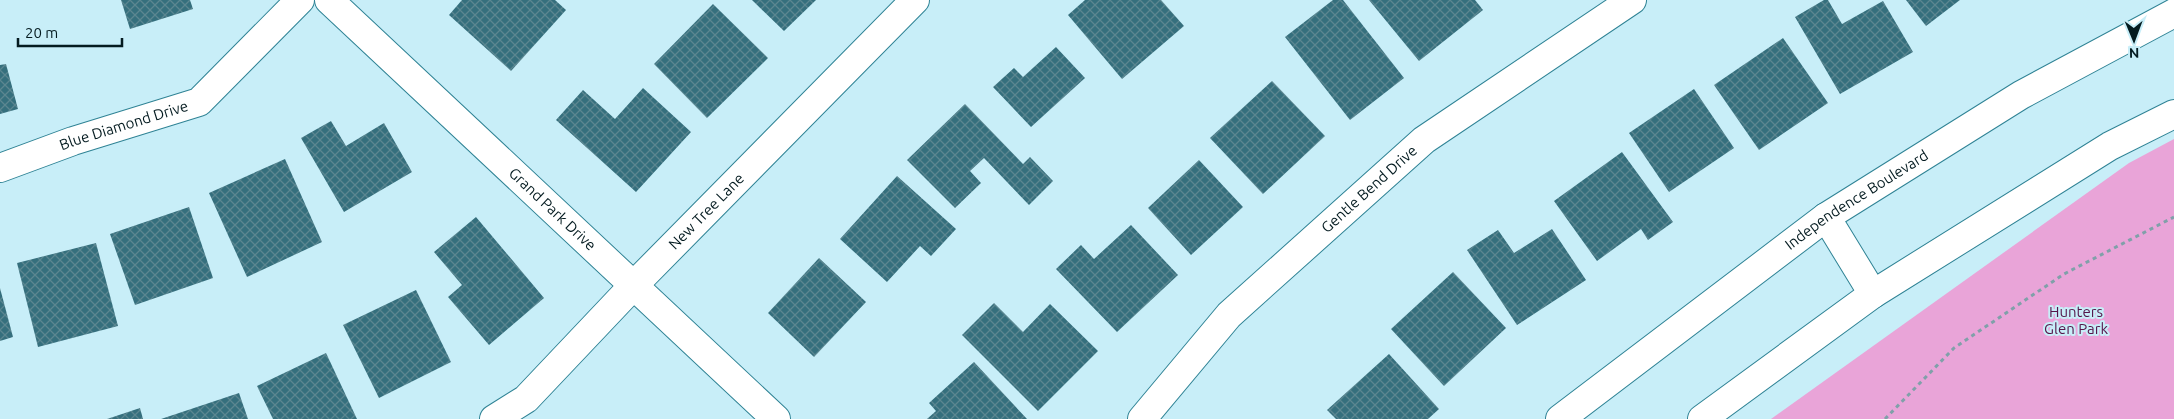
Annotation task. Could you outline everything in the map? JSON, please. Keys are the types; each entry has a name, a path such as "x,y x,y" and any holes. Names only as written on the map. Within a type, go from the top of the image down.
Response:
{"street":[{"name":"Blue Diamond Drive","path":"0,168 74,141 199,102 300,0"},
{"name":"Grand Park Drive","path":"329,0 776,419"},
{"name":"New Tree Lane","path":"494,419 526,399 633,286 915,0"},
{"name":"Gentle Bend Drive","path":"1142,419 1229,315 1424,140 1632,0"},
{"name":"Independence Boulevard","path":"1560,419 1826,217 2021,95 2174,12"},
{"path":"1702,419 1873,294 2110,146 2174,114"},
{"path":"1826,217 1873,294"}],"path":[{"path":"1885,419 1954,348 2064,274 2174,217"}],"green space":[{"name":"Hunters Glen Park","path":"2174,139 2174,419 1771,419 2129,163"}],"building":[{"path":"121,0 190,0 193,9 130,29"},
{"path":"462,0 555,0 566,10 511,71 449,15"},
{"path":"752,0 816,0 784,31"},
{"path":"1085,0 1161,0 1184,26 1122,79 1068,15"},
{"path":"1333,0 1343,0 1404,78 1350,120 1285,37"},
{"path":"1369,0 1475,0 1483,10 1419,61"},
{"path":"1824,0 1828,0 1842,24 1883,1 1913,52 1840,94 1795,17"},
{"path":"1906,0 1960,0 1926,26"},
{"path":"713,4 768,58 707,118 654,64"},
{"path":"1783,38 1828,103 1759,150 1714,85"},
{"path":"1056,47 1085,78 1031,127 993,87 1014,68 1023,77"},
{"path":"6,64 18,109 0,114 0,65"},
{"path":"1272,81 1325,136 1263,194 1210,138"},
{"path":"643,88 691,132 636,192 556,120 583,90 615,119"},
{"path":"1694,89 1734,148 1669,192 1629,133"},
{"path":"965,104 1023,164 1030,157 1053,181 1029,205 984,158 970,171 981,183 955,208 907,160"},
{"path":"331,121 346,146 384,123 412,172 344,212 301,138"},
{"path":"1622,152 1673,222 1648,240 1641,229 1597,261 1554,201"},
{"path":"285,159 322,242 247,277 209,193"},
{"path":"1199,160 1243,207 1191,255 1148,208"},
{"path":"897,176 956,229 931,256 920,246 887,282 840,239"},
{"path":"189,207 213,278 135,305 110,234"},
{"path":"476,217 544,298 489,345 448,297 462,285 434,252"},
{"path":"1131,225 1178,275 1117,332 1056,269 1081,245 1094,259"},
{"path":"1552,229 1586,280 1517,325 1467,250 1498,230 1514,253"},
{"path":"96,243 118,326 38,347 17,263"},
{"path":"819,258 866,302 814,357 768,313"},
{"path":"1453,272 1506,328 1444,386 1391,329"},
{"path":"0,288 13,337 0,341"},
{"path":"416,290 451,362 379,398 343,325"},
{"path":"994,303 1023,332 1050,304 1098,351 1038,411 962,335"},
{"path":"326,353 357,419 273,419 257,386"},
{"path":"1389,354 1439,409 1428,419 1336,419 1327,410"},
{"path":"974,362 1027,419 927,419 936,411 929,403"},
{"path":"239,393 248,419 161,419"},
{"path":"140,408 143,419 107,419"}]}
